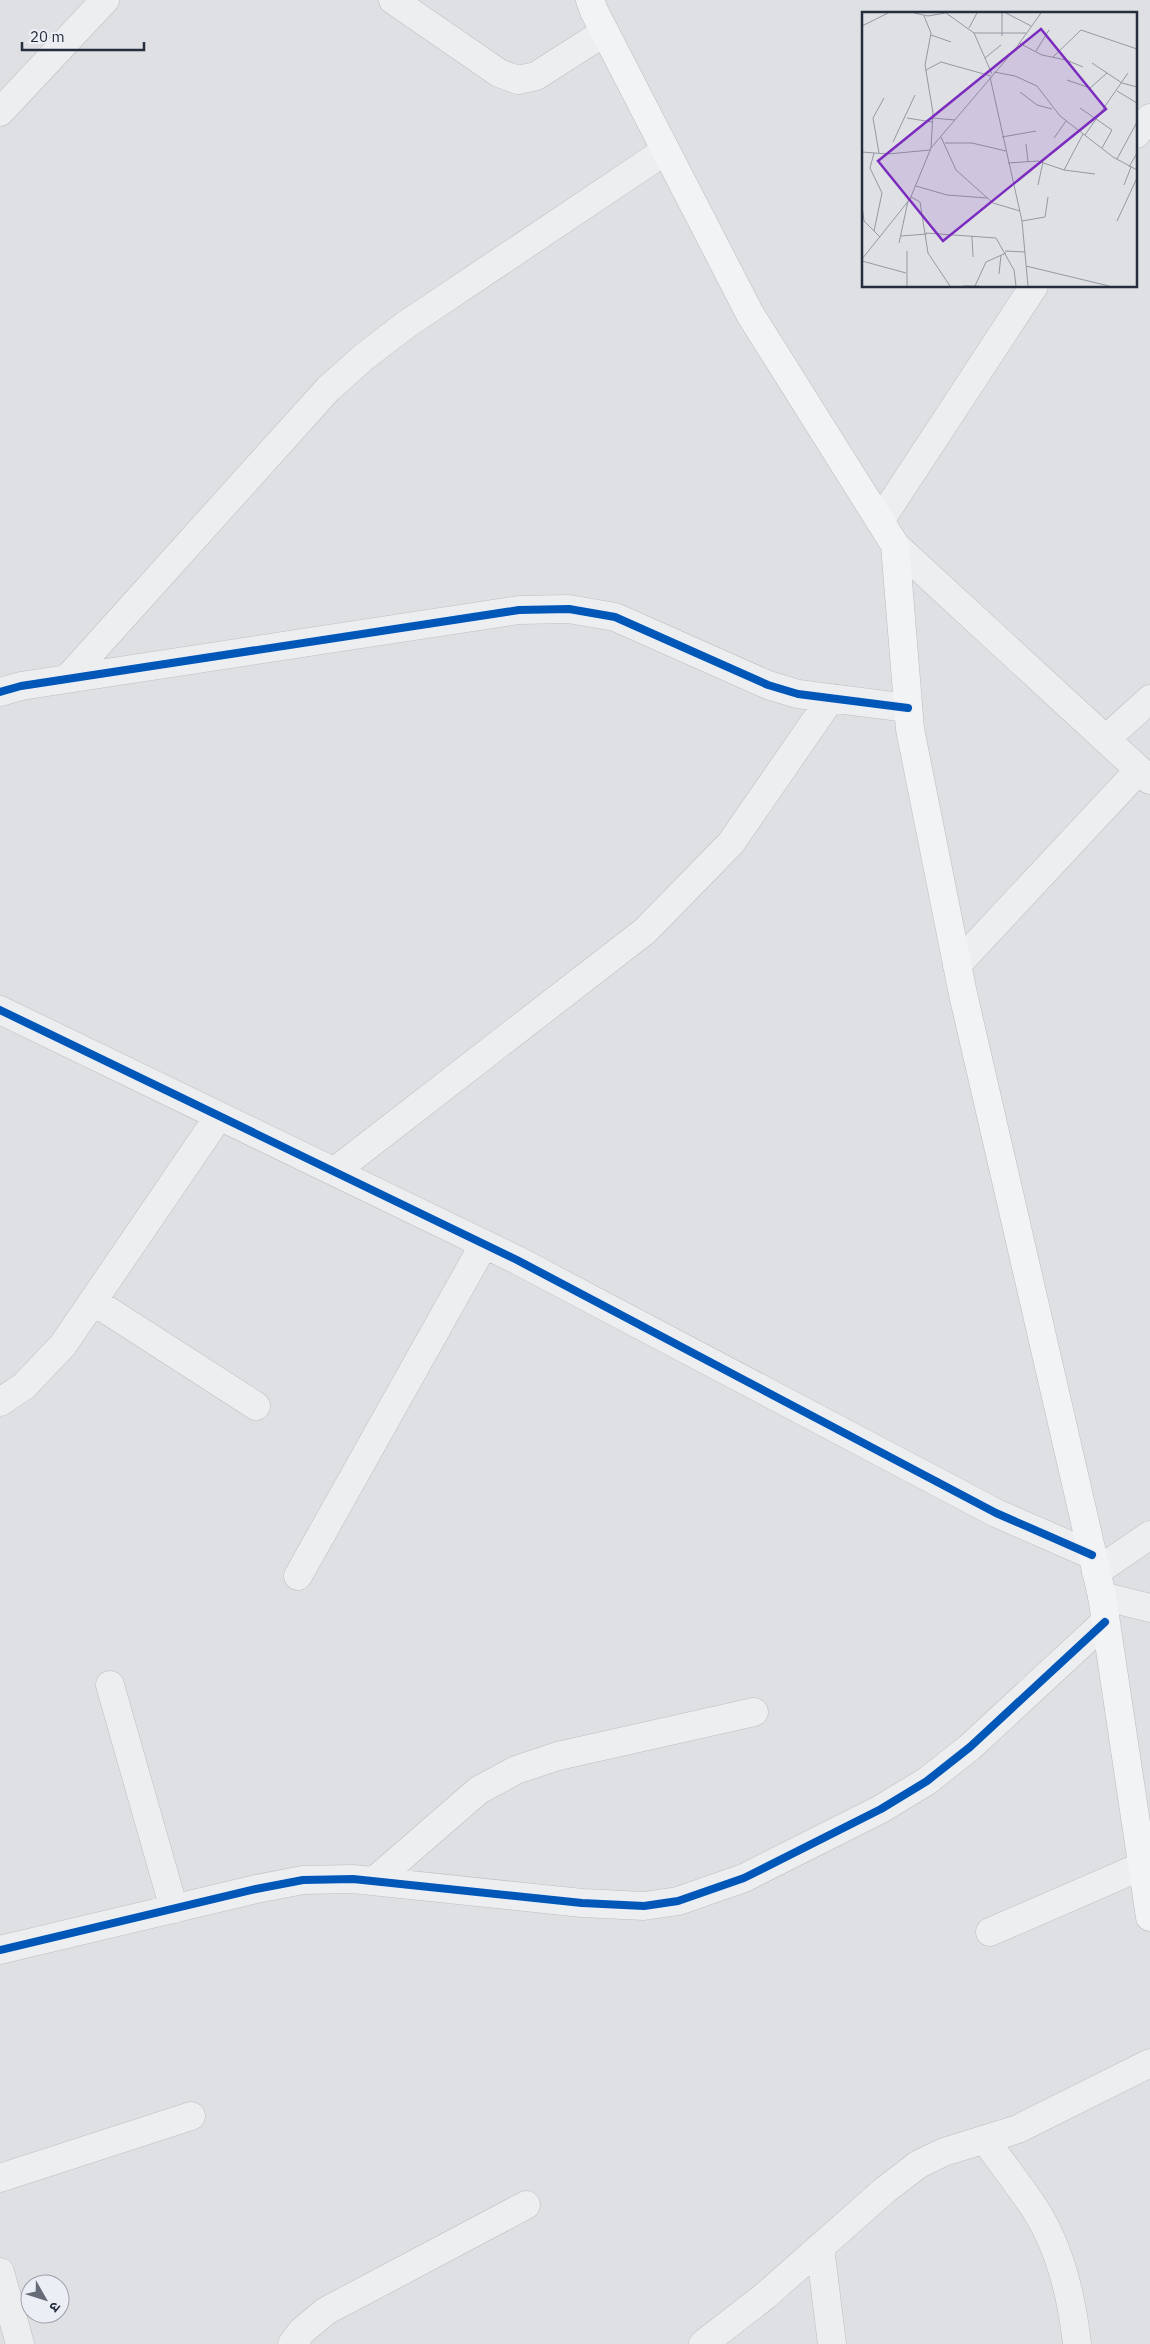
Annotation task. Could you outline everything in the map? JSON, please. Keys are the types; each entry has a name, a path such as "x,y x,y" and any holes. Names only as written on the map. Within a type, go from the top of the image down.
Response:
{"main road":[{"path":"590,0 665,151 750,314 895,545 910,729 957,965 1099,1586 1150,1917"}],"street":[{"path":"0,112 105,0"},
{"path":"393,0 499,73 518,80 536,76 605,32"},
{"path":"1138,132 1150,118"},
{"path":"67,679 328,389 407,324 665,151"},
{"path":"880,521 1033,288"},
{"path":"895,545 1144,775 957,965"},
{"path":"0,692 67,679 519,610 570,609 615,618 768,685 798,694 908,708"},
{"path":"335,1171 644,931 731,843 831,698"},
{"path":"1106,739 1150,699"},
{"path":"0,1010 484,1244 996,1513 1099,1586 1150,1608"},
{"path":"0,1402 24,1386 63,1346 219,1116"},
{"path":"298,1576 484,1244"},
{"path":"93,1301 256,1406"},
{"path":"0,1950 303,1880 353,1879 582,1903 644,1906 678,1901 712,1890 744,1878 856,1822 927,1781 970,1748 1099,1586 1150,1536"},
{"path":"110,1686 174,1909"},
{"path":"374,1881 479,1790 516,1770 558,1756 754,1712"},
{"path":"990,1932 1142,1866"},
{"path":"703,2344 765,2296 885,2190 919,2164 944,2152 1018,2129 1150,2063"},
{"path":"0,2178 191,2116"},
{"path":"985,2140 1036,2210 1058,2258 1074,2317 1077,2344"},
{"path":"292,2344 302,2330 326,2311 526,2205"},
{"path":"820,2247 832,2344"},
{"path":"0,2272 20,2344"}],"cycle path":[{"path":"0,692 21,686 519,610 569,609 615,617 768,685 798,694 908,708"},
{"path":"0,1010 517,1260 996,1513 1092,1555"},
{"path":"0,1950 256,1889 303,1880 353,1879 582,1903 644,1906 678,1901 744,1878 881,1809 927,1781 970,1747 1105,1622"}]}
